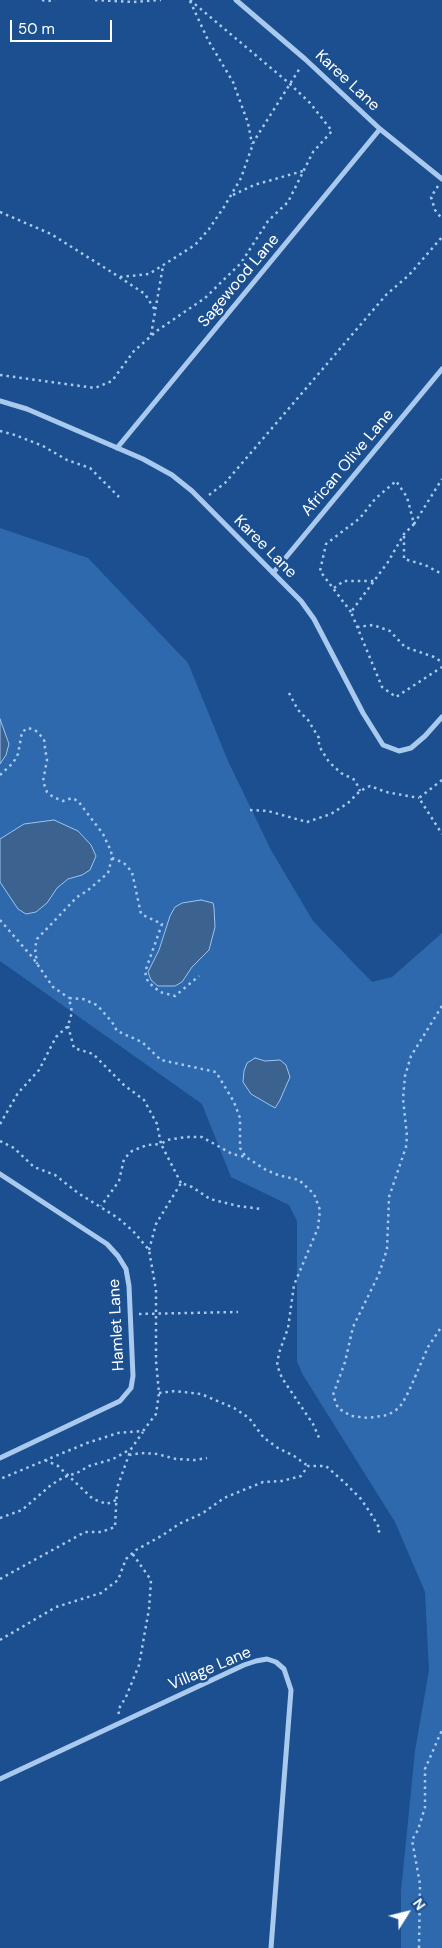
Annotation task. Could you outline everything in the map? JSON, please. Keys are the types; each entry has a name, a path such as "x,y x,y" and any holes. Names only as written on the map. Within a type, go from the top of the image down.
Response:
{"street":[{"name":"Karee Lane","path":"236,0 380,129 442,179"},
{"name":"Sagewood Lane","path":"118,448 380,129"},
{"name":"African Olive Lane","path":"274,573 442,370"},
{"name":"Karee Lane","path":"0,401 27,409 118,448 172,474 202,501 301,601 314,619 363,713 383,745 399,751 411,748 442,717"},
{"name":"Hamlet Lane","path":"0,1174 107,1244 118,1256 126,1269 129,1286 133,1376 131,1388 126,1395 112,1405 0,1458"},
{"name":"Village Lane","path":"0,1778 256,1661 267,1659 276,1662 284,1670 291,1690 272,1948"}],"path":[{"path":"42,0 55,0"},
{"path":"95,0 133,2 161,0"},
{"path":"0,375 95,388 112,381 134,351 151,336 205,298 241,263 268,221 288,202 313,152 332,130 310,103 290,84 190,0"},
{"path":"190,0 208,40 233,82 248,123 253,146"},
{"path":"120,277 149,274 195,245 209,229 241,178 253,146 268,117 305,60"},
{"path":"231,195 254,185 303,171"},
{"path":"442,179 431,197 435,210 442,219"},
{"path":"0,212 51,234 120,277 145,294 155,310"},
{"path":"202,501 225,483 386,295 409,276 442,236"},
{"path":"151,336 164,265"},
{"path":"0,431 43,446 67,460 90,468 119,497"},
{"path":"351,612 388,562 404,534 414,524 442,479"},
{"path":"414,524 407,497 396,481 375,499 360,518 326,544 320,571 351,612 382,687 396,697 442,667"},
{"path":"404,534 404,559 425,565 442,574"},
{"path":"334,588 344,581 374,581"},
{"path":"357,628 374,625 390,631 405,647 434,657 442,662"},
{"path":"290,693 298,710 308,720 319,738 319,746 329,762 341,774 355,780 360,791"},
{"path":"0,775 13,763 18,754 22,732 28,728 35,730 44,740 47,760 44,781 47,792 53,798 63,801 72,798 78,801 103,834 112,858 108,873 77,897 38,939 35,948 37,964"},
{"path":"419,798 442,780"},
{"path":"250,810 268,811 306,822 331,814 348,804 360,791 370,786 386,792 419,798 442,834"},
{"path":"112,858 124,863 132,872 141,914 162,924 145,972 148,982 160,992 175,996 199,976"},
{"path":"0,920 37,964 53,987 69,998 83,999 97,1006 112,1022 117,1031 142,1042 161,1060 216,1072 240,1118 240,1148 246,1157"},
{"path":"69,998 72,1012 68,1026 74,1048 93,1054 124,1085 144,1100 157,1124 161,1144 181,1183 192,1187 210,1199 261,1210"},
{"path":"442,1006 414,1049 405,1076 403,1099 408,1136 406,1148 389,1197 387,1249 373,1289 353,1327 345,1362 333,1395 338,1408 351,1416 368,1418 388,1415 396,1410 402,1404 428,1347 442,1326"},
{"path":"0,1124 18,1093 39,1070 56,1037 68,1026"},
{"path":"101,1206 119,1181 124,1159 132,1151 148,1145 161,1144 176,1138 202,1136 232,1154 246,1157 266,1170 299,1180 314,1194 320,1210 318,1228 294,1285 288,1328 278,1353 277,1365 282,1378 313,1424 320,1440"},
{"path":"0,1141 14,1148 34,1167 55,1175 78,1193 101,1206 133,1231 149,1250"},
{"path":"0,1579 85,1532 101,1532 115,1527 118,1488 131,1449 156,1414 159,1393 156,1361 156,1290 149,1250 156,1224 181,1183"},
{"path":"130,1314 238,1312"},
{"path":"159,1393 201,1394 234,1408 249,1418 264,1438 308,1466 326,1466 366,1506 380,1529 378,1534"},
{"path":"0,1479 44,1460 118,1433 143,1431"},
{"path":"0,1518 22,1510 51,1485 89,1466 113,1459 131,1449"},
{"path":"129,1455 141,1453 157,1454 176,1459 195,1460 207,1458"},
{"path":"44,1460 58,1466 93,1499 107,1504 116,1500"},
{"path":"0,1640 56,1606 101,1593 118,1580 126,1559 132,1553 180,1524 203,1513 224,1498 263,1482 282,1481 301,1476 308,1466"},
{"path":"121,1722 118,1710 126,1697 139,1665 149,1609 151,1580 132,1553"},
{"path":"419,1948 420,1884 412,1840 418,1830 425,1806 425,1769 442,1730"}],"shaded area":[{"path":"0,528 88,558 188,663 228,761 271,850 313,921 372,982 392,977 442,933 442,1948 401,1948 401,1891 415,1751 429,1670 425,1592 395,1522 303,1375 297,1362 297,1221 289,1205 231,1177 202,1104 0,961"},
{"path":"0,719 9,744 6,755 0,764"},
{"path":"54,820 78,831 91,845 96,856 90,870 82,875 68,879 57,888 47,903 36,912 26,914 18,909 0,882 0,839 24,824"},
{"path":"201,900 213,903 214,908 215,927 209,950 192,967 182,982 175,986 158,986 151,980 148,972 159,950 170,916 175,907 182,903"},
{"path":"255,1058 265,1061 280,1060 286,1065 290,1077 275,1108 251,1094 243,1082 247,1063"}]}
